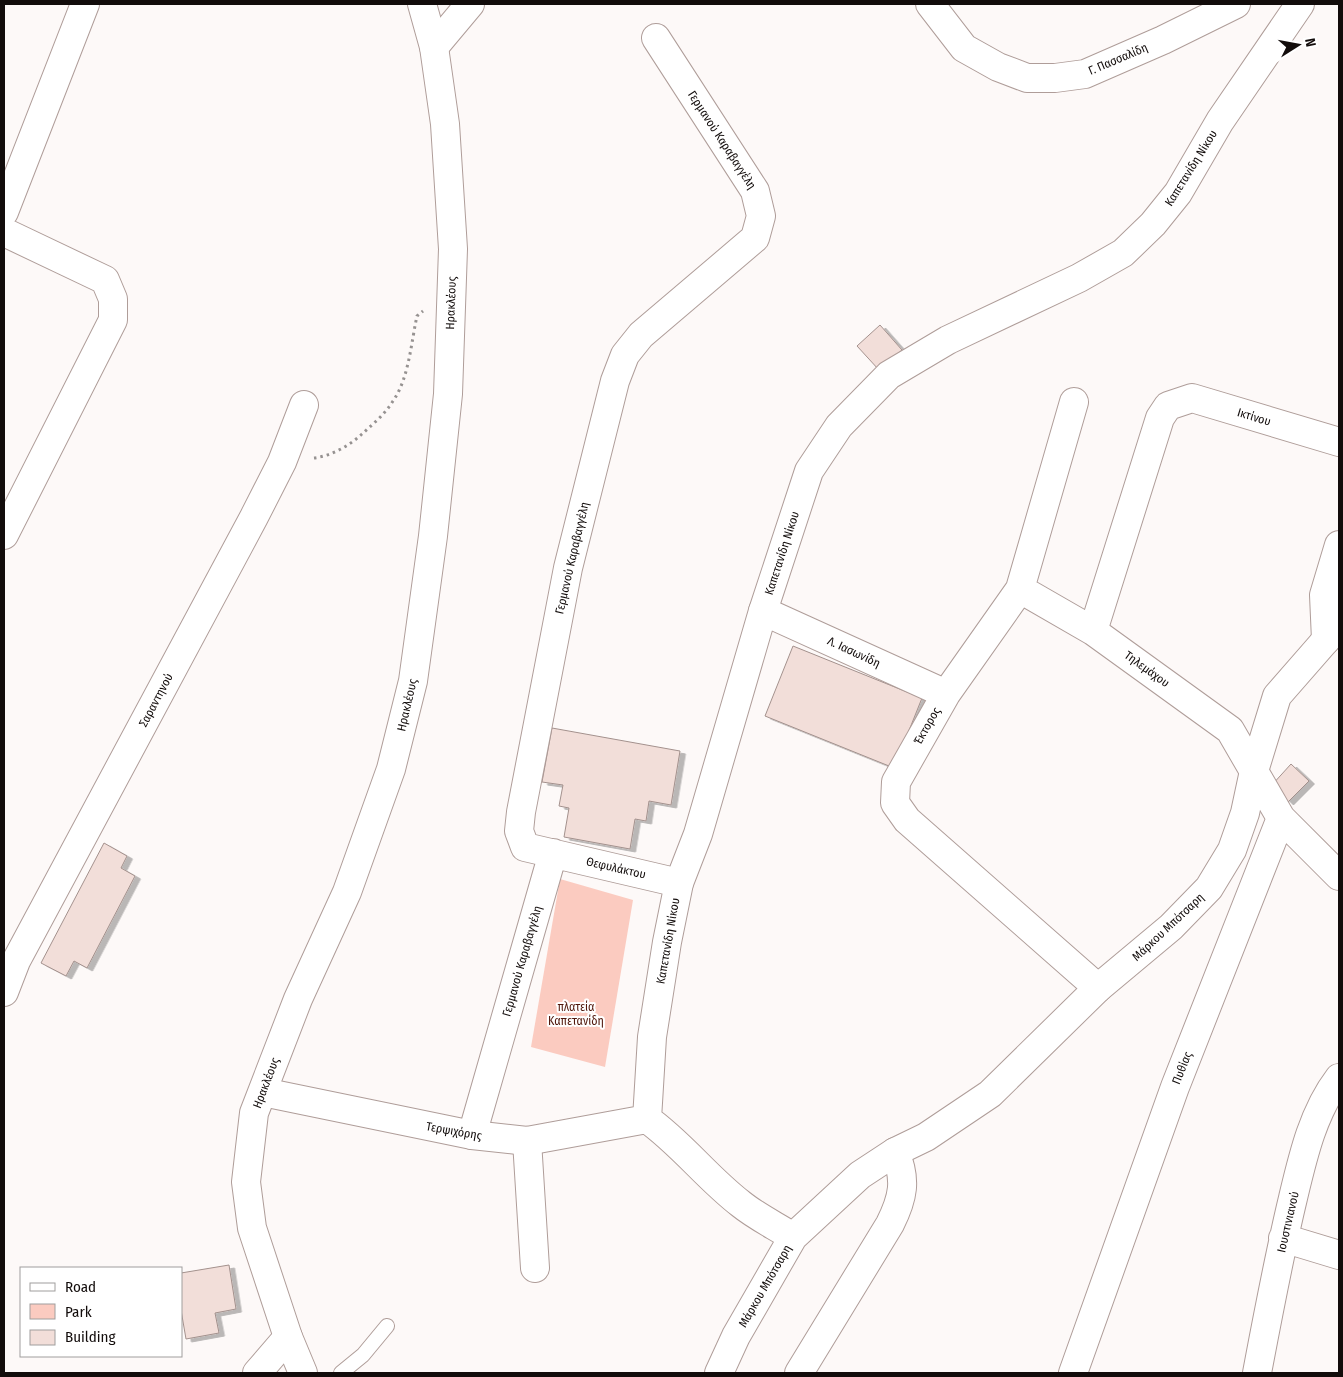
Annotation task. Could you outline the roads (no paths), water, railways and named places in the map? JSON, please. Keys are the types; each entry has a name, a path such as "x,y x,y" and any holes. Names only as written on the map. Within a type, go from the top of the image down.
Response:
{"street":[{"path":"4,212 85,4"},
{"name":"Ηρακλέους","path":"303,1373 288,1337 252,1228 246,1182 254,1113 298,999 347,892 391,769 413,681 448,394 453,249 446,134 434,47 422,4"},
{"path":"434,47 470,4"},
{"name":"Γ. Πασσαλίδη","path":"930,4 964,48 998,67 1027,78 1055,78 1085,74 1163,40 1236,4"},
{"name":"Καπετανίδη Νίκου","path":"646,1119 652,1037 666,942 679,883 698,834 763,611 809,471 839,426 890,375 948,340 1078,278 1122,253 1153,224 1178,193 1220,122 1298,7"},
{"name":"Γερμανού Καραβαγγέλη","path":"472,1136 553,853 525,846 519,831 521,812 568,568 615,381 625,356 641,335 755,238 761,216 755,191 656,38"},
{"path":"4,232 105,280 114,299 113,320 4,535"},
{"name":"Ικτίνου","path":"1093,631 1160,418 1168,406 1192,398 1339,442"},
{"name":"Έκτορος","path":"1074,402 1020,589 946,694 896,782 895,803 907,820 1098,988"},
{"name":"Σαραντηνού","path":"4,992 16,961 282,462 304,405"},
{"path":"1333,633 1324,595 1339,545"},
{"name":"Τηλεμάχου","path":"1020,589 1093,631 1230,730 1254,770"},
{"name":"Λ. Ιασωνίδη","path":"763,611 946,694"},
{"name":"Μάρκου Μπότσαρη","path":"718,1373 736,1336 793,1237 860,1175 895,1152 926,1137 990,1094 1098,988 1171,927 1209,888 1232,850 1245,813 1254,770 1277,696 1333,633"},
{"path":"1254,770 1281,818 1339,876"},
{"name":"Πυθίας","path":"1073,1373 1174,1087 1281,818"},
{"name":"Θεφυλάκτου","path":"553,853 679,883"},
{"name":"Ιουστινιανού","path":"1257,1373 1283,1238 1303,1159 1317,1116 1338,1080"},
{"name":"Τερψιχόρης","path":"263,1092 472,1136 526,1140 646,1119"},
{"path":"646,1119 669,1135 705,1173 741,1205 793,1237"},
{"path":"526,1140 535,1268"},
{"path":"799,1373 890,1224 900,1203 902,1175 895,1152"},
{"path":"1283,1238 1339,1254"},
{"path":"257,1373 288,1337"}],"lane":[{"path":"341,1373 363,1355 387,1326"}],"park label":[{"name":"πλατεία Καπετανίδη","path":"576,1014"}]}
